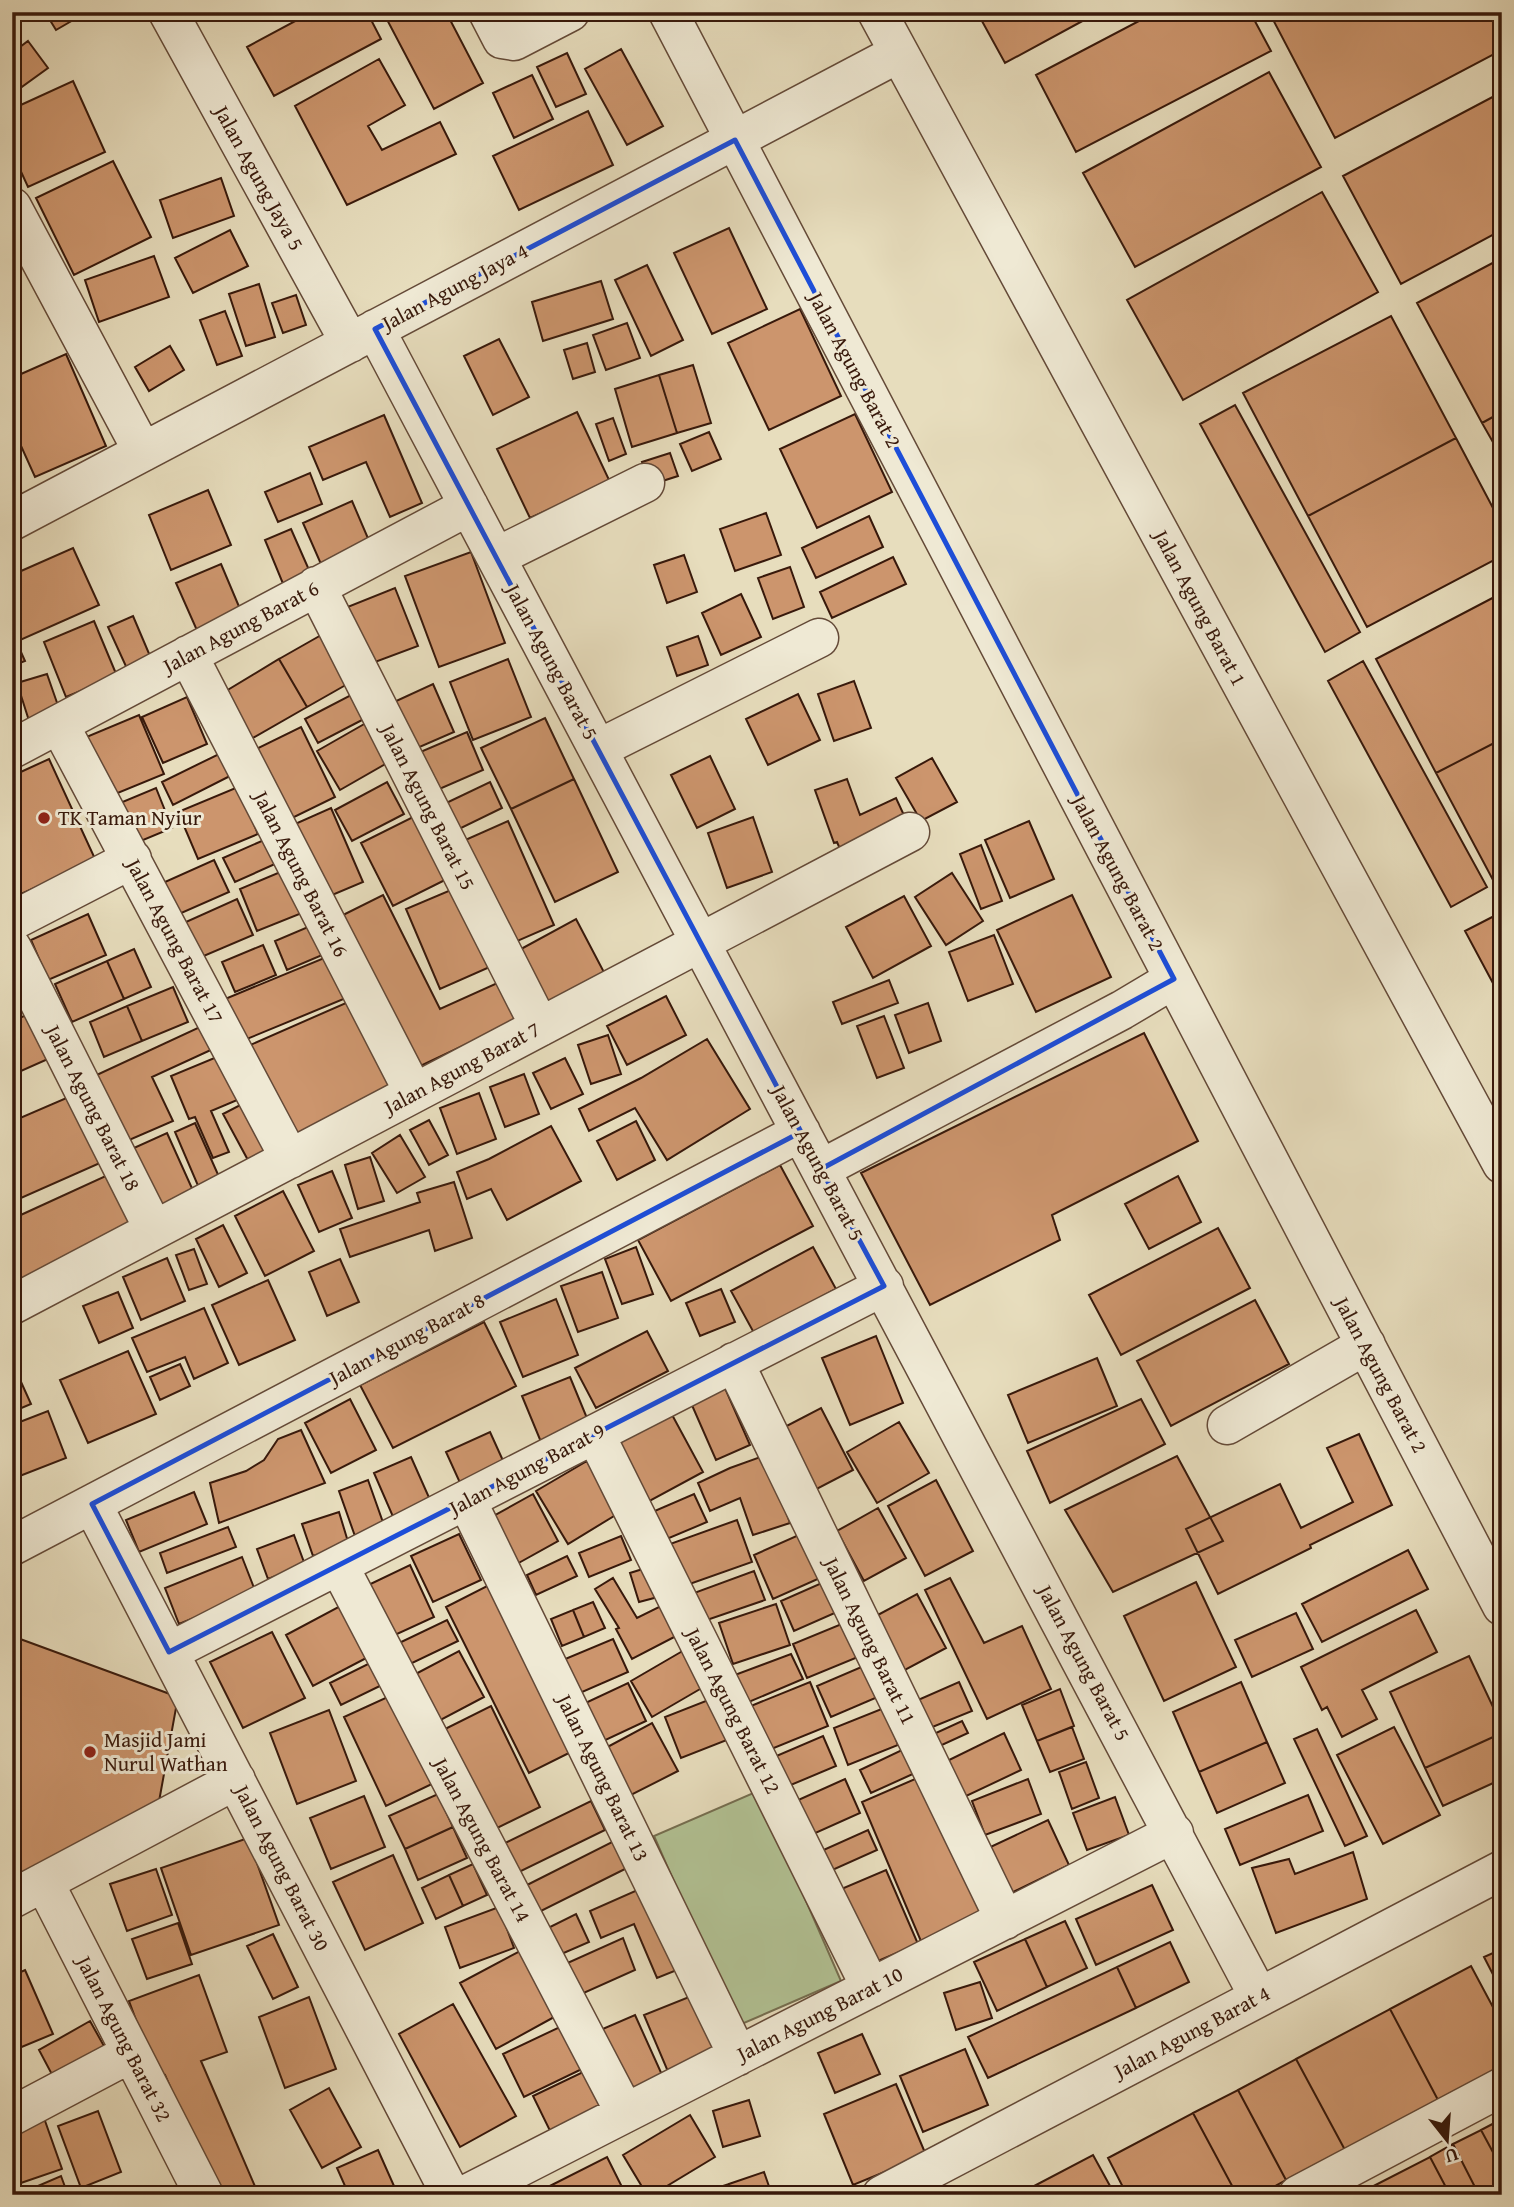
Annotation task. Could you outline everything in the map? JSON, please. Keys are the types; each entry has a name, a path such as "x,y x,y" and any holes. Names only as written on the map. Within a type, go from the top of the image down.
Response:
{"street":[{"name":"Jalan Agung Jaya 5","path":"168,12 363,336"},
{"path":"488,12 502,38 514,41 570,12"},
{"name":"Jalan Agung Barat 2","path":"668,12 1502,1606"},
{"name":"Jalan Agung Barat 1","path":"877,12 1502,1164"},
{"name":"Jalan Agung Jaya 4","path":"12,521 899,53"},
{"path":"12,207 143,452"},
{"name":"Jalan Agung Barat 5","path":"363,336 469,506 1259,1997"},
{"path":"496,557 645,483"},
{"name":"Jalan Agung Barat 6","path":"12,749 469,506"},
{"name":"Jalan Agung Barat 15","path":"316,586 540,1027"},
{"path":"598,749 819,638"},
{"name":"Jalan Agung Barat 16","path":"188,655 415,1093"},
{"name":"Jalan Agung Barat 17","path":"59,724 290,1159"},
{"name":"Jalan Agung Barat 7","path":"15,1297 154,1230 700,940 911,832"},
{"path":"12,921 132,859"},
{"name":"Jalan Agung Barat 18","path":"12,948 154,1230"},
{"path":"821,1169 1122,1010 1174,979"},
{"name":"Jalan Agung Barat 8","path":"12,1546 801,1132"},
{"name":"Jalan Agung Barat 9","path":"169,1652 884,1286"},
{"path":"1227,1425 1366,1345"},
{"name":"Jalan Agung Barat 11","path":"734,1362 1005,1920"},
{"name":"Jalan Agung Barat 12","path":"595,1434 870,1988"},
{"name":"Jalan Agung Barat 13","path":"467,1501 738,2056"},
{"name":"Jalan Agung Barat 30","path":"92,1504 451,2195"},
{"name":"Jalan Agung Barat 14","path":"339,1566 625,2113"},
{"path":"28,1891 236,1780"},
{"name":"Jalan Agung Barat 10","path":"465,2195 1174,1833"},
{"name":"Jalan Agung Barat 4","path":"882,2195 1502,1870"},
{"name":"Jalan Agung Barat 32","path":"28,1891 131,2053 204,2195"},
{"path":"12,2116 131,2053"},
{"path":"1298,2195 1502,2087"}],"highlighted area":[{"path":"735,140 1174,979 821,1169 884,1286 169,1652 92,1504 801,1132 375,329"}],"green space":[{"path":"758,1791 841,1981 737,2026 654,1836"}],"building":[{"path":"45,12 87,12 56,30"},
{"path":"312,12 367,12 381,39 274,96 247,47"},
{"path":"383,12 446,12 483,83 434,109"},
{"path":"977,12 1099,12 1005,63"},
{"path":"1156,12 1250,12 1271,51 1076,152 1036,75"},
{"path":"1269,12 1502,12 1502,50 1335,138"},
{"path":"28,41 48,68 12,94 12,53"},
{"path":"621,49 663,126 627,145 585,69"},
{"path":"567,53 586,94 556,107 537,67"},
{"path":"379,59 405,105 368,126 382,150 440,122 456,154 347,205 295,106"},
{"path":"1269,72 1321,167 1135,267 1083,173"},
{"path":"532,75 553,119 514,138 493,93"},
{"path":"73,81 105,152 28,187 12,152 12,109"},
{"path":"1502,92 1502,230 1401,284 1343,176"},
{"path":"588,111 613,165 519,210 493,156"},
{"path":"113,161 151,237 74,275 36,198"},
{"path":"221,178 234,216 173,238 160,200"},
{"path":"1322,192 1378,292 1183,400 1127,300"},
{"path":"729,228 767,309 712,334 674,253"},
{"path":"230,230 248,266 193,293 175,258"},
{"path":"154,256 169,297 99,322 85,280"},
{"path":"1502,258 1502,412 1482,423 1417,303"},
{"path":"647,265 683,340 651,356 615,280"},
{"path":"601,281 613,319 543,341 532,302"},
{"path":"259,284 275,337 246,346 229,294"},
{"path":"296,295 306,325 283,333 272,303"},
{"path":"800,309 841,396 769,430 728,343"},
{"path":"225,311 242,356 217,365 200,320"},
{"path":"1391,316 1456,438 1308,516 1243,393"},
{"path":"627,323 640,358 606,370 593,335"},
{"path":"499,339 529,397 493,415 464,356"},
{"path":"587,343 595,372 573,379 564,350"},
{"path":"170,346 184,370 149,391 135,367"},
{"path":"66,354 106,446 35,477 12,426 12,378"},
{"path":"693,365 711,423 677,433 659,375"},
{"path":"659,375 677,433 632,447 615,389"},
{"path":"1235,405 1360,632 1325,652 1200,424"},
{"path":"577,412 610,482 530,518 497,449"},
{"path":"1502,412 1502,458 1482,423"},
{"path":"855,414 892,492 817,528 780,449"},
{"path":"384,415 422,503 390,517 366,462 323,480 309,447"},
{"path":"613,418 626,454 609,461 596,424"},
{"path":"709,432 721,459 692,471 680,444"},
{"path":"1456,438 1502,525 1502,556 1367,627 1308,516"},
{"path":"670,453 678,476 650,485 642,462"},
{"path":"310,473 322,504 278,522 265,492"},
{"path":"208,490 231,545 171,570 149,515"},
{"path":"352,501 373,550 324,571 303,523"},
{"path":"766,513 781,555 735,571 720,529"},
{"path":"869,516 883,547 816,578 802,548"},
{"path":"291,529 313,579 286,591 265,540"},
{"path":"73,548 99,605 18,641 12,628 12,575"},
{"path":"471,552 505,643 439,667 405,576"},
{"path":"684,555 697,592 667,603 654,565"},
{"path":"893,557 906,584 832,618 820,592"},
{"path":"221,564 243,616 199,635 176,583"},
{"path":"790,567 804,607 773,619 758,578"},
{"path":"395,588 418,646 367,665 345,608"},
{"path":"1502,593 1502,739 1436,773 1376,659"},
{"path":"741,594 761,637 721,655 702,613"},
{"path":"133,616 153,663 129,673 108,627"},
{"path":"94,621 117,676 66,697 44,642"},
{"path":"12,632 25,661 12,666"},
{"path":"323,634 351,682 307,707 279,659"},
{"path":"698,636 708,665 677,676 667,647"},
{"path":"279,659 307,707 244,743 216,697"},
{"path":"508,659 531,717 473,740 450,682"},
{"path":"1363,661 1487,887 1451,907 1328,681"},
{"path":"47,674 62,717 31,727 17,683"},
{"path":"854,681 871,728 834,741 818,694"},
{"path":"433,684 454,732 415,749 394,702"},
{"path":"798,694 820,740 768,765 746,719"},
{"path":"351,695 364,719 318,743 305,719"},
{"path":"187,697 207,744 163,763 142,717"},
{"path":"139,715 164,774 108,797 84,738"},
{"path":"545,718 574,779 511,809 481,748"},
{"path":"366,723 389,762 340,790 317,751"},
{"path":"301,727 335,797 284,822 250,752"},
{"path":"467,732 483,770 428,794 411,756"},
{"path":"1502,739 1502,876 1493,880 1436,773"},
{"path":"219,754 230,776 173,805 162,782"},
{"path":"710,756 735,809 697,828 671,775"},
{"path":"932,758 957,802 921,821 896,778"},
{"name":"TK Taman Nyiur","path":"49,759 96,861 12,898 12,776"},
{"path":"574,779 618,872 555,902 511,809"},
{"path":"847,779 860,815 896,798 909,826 843,856 837,842 834,843 815,790"},
{"path":"387,782 404,814 352,841 335,810"},
{"path":"490,782 502,808 455,831 442,805"},
{"path":"238,787 258,834 198,859 178,812"},
{"path":"156,788 172,828 136,843 120,803"},
{"path":"331,808 363,882 318,901 286,828"},
{"path":"415,816 447,879 393,906 361,843"},
{"path":"753,817 772,872 727,888 708,833"},
{"path":"508,821 554,925 508,945 463,841"},
{"path":"1029,821 1054,879 1010,898 985,840"},
{"path":"264,840 275,864 235,882 223,858"},
{"path":"981,845 1002,901 981,909 960,854"},
{"path":"214,860 229,892 170,918 156,886"},
{"path":"285,870 302,913 257,931 240,889"},
{"path":"952,873 983,921 946,945 915,897"},
{"path":"458,887 492,966 440,989 406,909"},
{"path":"383,895 440,1009 504,980 522,1018 414,1069 339,917"},
{"path":"1072,895 1111,977 1036,1012 997,930"},
{"path":"904,896 931,946 873,978 846,927"},
{"path":"237,899 253,935 192,961 177,926"},
{"path":"1502,912 1502,1000 1465,931"},
{"path":"88,914 106,955 48,980 31,940"},
{"path":"576,919 607,978 541,1012 510,955"},
{"path":"315,924 327,953 287,970 275,941"},
{"path":"994,935 1013,984 968,1001 949,952"},
{"path":"263,945 276,975 235,992 222,962"},
{"path":"134,949 151,987 124,999 107,961"},
{"path":"329,956 346,998 242,1041 225,999"},
{"path":"107,961 124,999 72,1022 55,984"},
{"path":"889,980 898,1003 842,1024 833,1002"},
{"path":"173,987 188,1022 142,1041 127,1006"},
{"path":"666,996 686,1035 627,1065 607,1026"},
{"path":"355,999 396,1091 290,1138 248,1046"},
{"path":"928,1003 941,1041 909,1053 895,1015"},
{"path":"127,1006 142,1041 104,1057 90,1022"},
{"path":"29,1014 48,1059 12,1075 12,1021"},
{"path":"884,1016 904,1068 877,1078 857,1026"},
{"path":"202,1026 213,1049 152,1077 173,1121 120,1144 88,1079"},
{"path":"1144,1033 1198,1141 1052,1215 1060,1240 930,1305 861,1173"},
{"path":"608,1035 621,1074 591,1084 578,1045"},
{"path":"707,1039 750,1109 667,1160 635,1108 589,1131 579,1109 641,1078"},
{"path":"224,1054 242,1098 211,1111 229,1152 213,1158 195,1117 189,1119 171,1076"},
{"path":"565,1058 583,1094 551,1109 533,1073"},
{"path":"524,1074 539,1114 505,1127 490,1087"},
{"path":"479,1093 496,1139 457,1154 440,1108"},
{"path":"71,1096 100,1163 12,1202 12,1105 18,1119"},
{"path":"244,1103 270,1150 249,1162 223,1114"},
{"path":"429,1120 448,1155 429,1165 410,1130"},
{"path":"636,1121 655,1160 617,1180 597,1141"},
{"path":"195,1123 220,1179 199,1188 175,1132"},
{"path":"551,1126 581,1181 507,1220 491,1189 467,1199 457,1172 489,1159"},
{"path":"167,1133 195,1195 152,1214 125,1152"},
{"path":"400,1135 425,1177 397,1193 372,1153"},
{"path":"370,1157 384,1201 358,1209 345,1165"},
{"path":"780,1165 813,1226 671,1301 638,1240"},
{"path":"332,1171 352,1218 319,1232 298,1185"},
{"path":"110,1174 138,1235 24,1288 12,1263 12,1219"},
{"path":"1178,1176 1201,1222 1149,1249 1125,1204"},
{"path":"454,1182 472,1238 435,1251 429,1230 350,1257 340,1229 420,1202 417,1193"},
{"path":"283,1191 314,1251 265,1276 235,1216"},
{"path":"223,1225 247,1273 219,1287 196,1239"},
{"path":"1218,1228 1250,1288 1121,1355 1089,1295"},
{"path":"636,1247 653,1294 622,1304 605,1259"},
{"path":"813,1247 836,1289 754,1333 731,1291"},
{"path":"194,1249 207,1284 189,1290 176,1255"},
{"path":"167,1258 185,1301 141,1320 123,1277"},
{"path":"340,1259 359,1302 327,1316 309,1272"},
{"path":"602,1272 618,1318 578,1332 561,1286"},
{"path":"268,1280 295,1340 239,1365 212,1305"},
{"path":"721,1289 735,1322 700,1336 686,1303"},
{"path":"118,1292 133,1328 99,1343 83,1306"},
{"path":"556,1299 578,1355 523,1377 500,1322"},
{"path":"1255,1300 1289,1364 1171,1426 1137,1361"},
{"path":"204,1308 228,1363 194,1379 185,1357 147,1372 132,1338"},
{"path":"484,1322 516,1386 393,1448 360,1385"},
{"path":"647,1331 668,1371 596,1408 575,1368"},
{"path":"876,1336 903,1403 850,1425 822,1358"},
{"path":"128,1351 156,1414 88,1443 60,1380"},
{"path":"1097,1358 1117,1406 1028,1443 1008,1395"},
{"path":"12,1362 31,1404 12,1412"},
{"path":"180,1364 190,1386 160,1400 150,1377"},
{"path":"570,1377 589,1423 541,1442 522,1396"},
{"path":"725,1388 750,1445 716,1460 691,1403"},
{"path":"350,1399 376,1450 331,1473 305,1423"},
{"path":"1141,1399 1165,1444 1050,1503 1027,1451"},
{"path":"821,1408 853,1470 809,1493 777,1431"},
{"path":"48,1411 66,1458 12,1479 12,1425"},
{"path":"670,1411 703,1472 644,1504 611,1443"},
{"path":"899,1422 929,1473 877,1503 847,1452"},
{"path":"301,1430 325,1483 219,1523 210,1483 246,1471 264,1460 278,1439"},
{"path":"490,1432 505,1465 461,1485 446,1452"},
{"path":"1359,1434 1392,1505 1218,1594 1186,1529 1280,1484 1301,1528 1353,1502 1327,1448"},
{"path":"766,1455 790,1523 753,1535 740,1498 710,1511 698,1483"},
{"path":"1177,1456 1223,1541 1113,1592 1065,1510"},
{"path":"411,1457 431,1502 394,1519 374,1473"},
{"path":"587,1461 619,1513 568,1544 536,1491"},
{"path":"368,1480 385,1528 356,1539 339,1491"},
{"path":"936,1480 973,1551 925,1576 888,1506"},
{"path":"194,1492 207,1524 139,1552 126,1520"},
{"path":"533,1494 558,1541 515,1565 490,1518"},
{"path":"694,1494 707,1522 662,1541 650,1513"},
{"path":"878,1508 906,1558 864,1581 837,1531"},
{"path":"339,1512 349,1545 313,1556 302,1524"},
{"path":"737,1520 752,1562 684,1586 670,1544"},
{"path":"228,1527 236,1547 167,1573 160,1553"},
{"path":"459,1534 481,1580 433,1602 411,1556"},
{"path":"801,1534 820,1578 773,1599 754,1555"},
{"path":"294,1535 305,1565 268,1579 257,1549"},
{"path":"621,1536 631,1560 589,1577 579,1553"},
{"path":"1408,1550 1428,1589 1322,1642 1302,1604"},
{"path":"567,1556 577,1576 536,1595 527,1575"},
{"path":"242,1557 256,1593 179,1624 165,1588"},
{"path":"410,1565 434,1617 384,1640 360,1589"},
{"path":"649,1567 658,1597 639,1602 630,1573"},
{"path":"754,1571 765,1600 704,1621 694,1593"},
{"path":"613,1578 637,1618 665,1604 680,1634 632,1659 616,1629 619,1628 595,1589"},
{"path":"950,1578 984,1643 1022,1626 1051,1689 987,1719 925,1590"},
{"path":"824,1582 837,1612 794,1631 781,1601"},
{"path":"1196,1582 1236,1667 1164,1701 1124,1616"},
{"path":"491,1584 575,1750 529,1773 446,1607"},
{"path":"917,1594 946,1648 903,1671 874,1617"},
{"path":"593,1602 605,1628 584,1637 573,1610"},
{"path":"344,1604 372,1655 313,1686 286,1635"},
{"path":"776,1604 790,1645 733,1664 719,1623"},
{"path":"573,1610 584,1637 562,1646 551,1619"},
{"path":"1416,1610 1437,1652 1362,1690 1377,1719 1342,1737 1327,1707 1322,1710 1301,1667"},
{"path":"1296,1613 1313,1649 1252,1677 1235,1640"},
{"path":"447,1620 458,1641 408,1665 397,1644"},
{"path":"844,1623 858,1657 807,1678 793,1644"},
{"path":"272,1632 305,1698 243,1728 210,1662"},
{"name":"Masjid Jami Nurul Wathan","path":"12,1636 178,1697 158,1807 12,1880"},
{"path":"613,1639 628,1672 573,1696 558,1662"},
{"path":"686,1649 707,1685 652,1717 631,1681"},
{"path":"459,1651 484,1697 433,1724 408,1678"},
{"path":"791,1654 803,1679 744,1704 732,1676"},
{"path":"1469,1656 1502,1726 1502,1733 1425,1768 1390,1692"},
{"path":"374,1661 386,1683 341,1705 330,1683"},
{"path":"866,1665 880,1696 831,1717 817,1686"},
{"path":"810,1682 828,1726 764,1752 746,1708"},
{"path":"959,1682 972,1711 930,1728 918,1700"},
{"path":"1241,1682 1267,1742 1199,1772 1173,1712"},
{"path":"628,1683 646,1721 597,1744 579,1706"},
{"path":"1060,1689 1074,1726 1037,1741 1022,1705"},
{"path":"392,1695 434,1783 386,1806 344,1717"},
{"path":"716,1697 732,1738 681,1758 665,1717"},
{"path":"491,1706 540,1807 487,1833 439,1732"},
{"path":"884,1708 898,1745 848,1765 834,1728"},
{"path":"329,1710 356,1781 297,1804 270,1733"},
{"path":"962,1721 968,1733 931,1750 925,1738"},
{"path":"652,1723 678,1771 625,1798 600,1751"},
{"path":"1072,1727 1084,1759 1050,1772 1037,1741"},
{"path":"1394,1727 1440,1815 1383,1844 1337,1755"},
{"path":"1317,1729 1367,1836 1345,1846 1294,1739"},
{"path":"1004,1733 1021,1770 962,1798 945,1762"},
{"path":"1502,1733 1502,1779 1443,1806 1425,1768"},
{"path":"823,1736 836,1766 786,1787 774,1757"},
{"path":"1267,1742 1285,1783 1217,1813 1199,1772"},
{"path":"904,1749 915,1773 871,1793 860,1770"},
{"path":"1086,1762 1099,1798 1072,1809 1059,1772"},
{"path":"929,1773 990,1917 923,1946 862,1802"},
{"path":"845,1779 860,1813 811,1835 796,1801"},
{"path":"1028,1779 1041,1814 985,1835 972,1801"},
{"path":"438,1794 453,1827 405,1849 389,1816"},
{"path":"1308,1795 1323,1831 1240,1865 1225,1829"},
{"path":"364,1796 385,1847 331,1869 310,1818"},
{"path":"1115,1797 1129,1835 1087,1850 1073,1813"},
{"path":"591,1801 605,1830 517,1873 503,1844"},
{"path":"1048,1820 1069,1865 1005,1896 984,1850"},
{"path":"453,1827 467,1858 418,1880 405,1849"},
{"path":"868,1830 877,1850 828,1872 819,1852"},
{"path":"248,1838 279,1925 191,1955 161,1868"},
{"path":"616,1840 629,1867 539,1912 525,1886"},
{"path":"1353,1852 1367,1899 1276,1933 1252,1868 1289,1859 1295,1874"},
{"path":"393,1855 423,1923 365,1950 333,1882"},
{"path":"473,1864 487,1895 463,1906 449,1875"},
{"path":"156,1869 172,1915 127,1931 110,1884"},
{"path":"886,1870 918,1944 871,1964 839,1890"},
{"path":"449,1875 463,1906 436,1919 422,1888"},
{"path":"1152,1885 1173,1930 1096,1965 1076,1919"},
{"path":"642,1888 677,1970 657,1978 634,1924 601,1938 590,1911"},
{"path":"499,1907 514,1948 460,1968 445,1927"},
{"path":"576,1914 589,1942 550,1959 538,1933"},
{"path":"1065,1921 1087,1968 1047,1987 1025,1939"},
{"path":"178,1923 192,1964 147,1979 132,1939"},
{"path":"273,1934 298,1987 273,1999 247,1946"},
{"path":"623,1938 635,1970 577,1996 563,1965"},
{"path":"1025,1939 1047,1987 997,2011 974,1962"},
{"path":"1170,1942 1189,1982 1136,2008 1117,1967"},
{"path":"1502,1949 1502,1992 1484,1957"},
{"path":"520,1951 556,2016 496,2049 460,1983"},
{"path":"1471,1966 1502,2024 1502,2066 1438,2100 1390,2009"},
{"path":"1117,1967 1136,2008 988,2078 968,2037"},
{"path":"25,1970 53,2034 12,2051 12,1976"},
{"path":"199,1975 227,2052 201,2061 257,2191 249,2195 217,2195 165,2075 157,2077 129,2001"},
{"path":"980,1982 992,2018 956,2030 944,1993"},
{"path":"694,1995 719,2054 669,2074 644,2015"},
{"path":"309,1997 336,2069 285,2088 259,2017"},
{"path":"453,2004 516,2116 460,2147 399,2034"},
{"path":"1390,2009 1438,2100 1345,2150 1296,2059"},
{"path":"635,2015 663,2077 626,2094 598,2031"},
{"path":"90,2021 109,2055 57,2084 39,2050"},
{"path":"562,2026 582,2069 524,2097 503,2054"},
{"path":"862,2034 880,2074 835,2093 818,2053"},
{"path":"965,2049 988,2105 923,2132 900,2076"},
{"path":"1296,2059 1345,2150 1286,2180 1238,2090"},
{"path":"583,2072 606,2117 555,2141 533,2096"},
{"path":"896,2084 926,2155 853,2185 824,2114"},
{"path":"329,2088 361,2147 322,2168 290,2110"},
{"path":"1238,2090 1286,2180 1259,2195 1237,2195 1193,2113"},
{"path":"749,2100 760,2136 723,2147 713,2111"},
{"path":"98,2111 121,2172 81,2188 58,2126"},
{"path":"1193,2113 1237,2195 1127,2195 1108,2158"},
{"path":"690,2115 715,2157 652,2195 647,2195 623,2155"},
{"path":"44,2118 62,2169 12,2186 12,2131"},
{"path":"1502,2119 1502,2169 1481,2130"},
{"path":"1481,2130 1502,2169 1502,2195 1479,2195 1453,2144"},
{"path":"1453,2144 1479,2195 1450,2195 1430,2157"},
{"path":"378,2150 398,2195 349,2195 337,2168"},
{"path":"1093,2155 1115,2195 1017,2195"},
{"path":"607,2157 626,2195 532,2195"},
{"path":"1430,2157 1450,2195 1356,2195"},
{"path":"764,2172 772,2195 732,2195 729,2184"},
{"path":"61,2176 68,2195 17,2195"},
{"path":"729,2184 732,2195 695,2195"}],"place":[{"name":"TK Taman Nyiur","path":"44,818"},
{"name":"Masjid Jami Nurul Wathan","path":"90,1752"}]}
